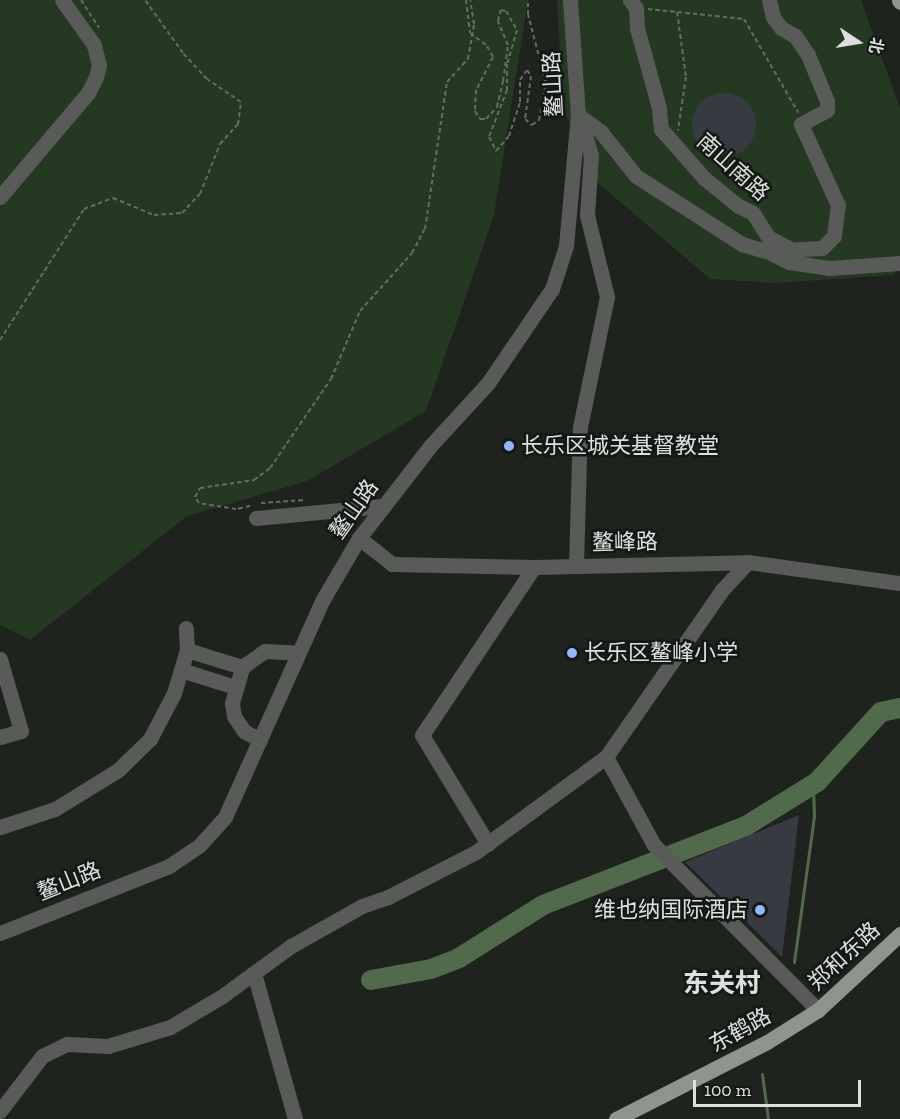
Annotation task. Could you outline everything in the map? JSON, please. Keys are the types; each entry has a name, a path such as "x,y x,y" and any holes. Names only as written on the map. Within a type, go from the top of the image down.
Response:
{"main road":[{"name":"郑和东路","path":"818,1010 900,934"},
{"name":"东鹤路","path":"616,1119 755,1049 818,1010"}],"street":[{"path":"0,197 88,93 96,76 99,65 94,45 62,0"},
{"name":"鳌山路","path":"0,933 169,866 199,846 225,817 322,601 359,538 382,506 488,383 552,289 566,246 578,115 570,0"},
{"path":"765,251 822,248 834,236 839,217 832,189 802,131 803,122 827,110 827,101 808,55 795,36 781,28 773,17 770,0"},
{"name":"南山南路","path":"633,4 637,28 660,108 661,129 704,178 737,205 753,213 768,237 796,251"},
{"path":"578,115 601,132 636,176 742,244 789,262 829,268 900,263"},
{"path":"576,566 580,427 607,297 587,215 591,155 578,115"},
{"path":"256,518 382,506"},
{"name":"鳌峰路","path":"359,538 392,564 534,567 748,562 900,583"},
{"path":"0,1111 42,1056 67,1044 108,1046 170,1027 254,973 291,946 362,906 388,897 488,844 606,757 722,590 748,562"},
{"path":"488,844 422,735 534,567"},
{"path":"0,827 55,809 118,770 150,739 174,693 187,650 186,628"},
{"path":"187,650 242,668"},
{"path":"260,740 244,731 234,716 235,687 242,668 265,651 298,653"},
{"path":"0,659 21,731 0,737"},
{"path":"181,670 235,687"},
{"path":"606,757 654,845 818,1010"},
{"path":"254,973 295,1119"}],"path":[{"path":"0,340 84,209 113,198 154,214 182,213 200,194 220,144 238,124 241,102 207,79 183,53 145,0"},
{"path":"466,0 472,38"},
{"path":"318,513 304,499 280,499 236,509 199,502 195,497 200,488 254,480 270,468 331,379 360,311 412,253 425,229 447,82 468,59 472,38 470,0"},
{"path":"472,38 484,43 492,54 475,97 476,115 486,119 499,102 508,49 498,21 501,10 506,11 518,30 507,64 507,90 489,137 491,148 498,150 509,136 520,102 520,80 525,71 531,76 525,119 535,125 540,115 545,78 528,15 528,0"},
{"path":"633,4 677,12 744,19 803,122"},
{"path":"674,144 686,77 677,12"}],"green space":[{"path":"0,0 528,0 494,215 426,411 307,481 187,516 30,640 0,625"},
{"path":"557,0 861,0 900,108 900,266 894,275 775,283 710,279 589,175 563,106"}],"building":[{"path":"724,93 742,99 750,107 756,125 750,143 742,151 724,157 706,151 698,143 692,125 698,107 706,99"},
{"name":"维也纳国际酒店","path":"799,815 782,957 685,862"}],"waterway":[{"path":"371,980 431,969 459,958 543,905 746,826 817,782 881,712 900,708"},
{"path":"794,962 814,816 813,784"},
{"path":"762,1074 768,1119"}],"place":[{"name":"长乐区城关基督教堂","path":"509,446"},
{"name":"长乐区鳌峰小学","path":"572,653"},
{"name":"维也纳国际酒店","path":"760,910"}],"district":[{"name":"东关村","path":"722,984"}]}
